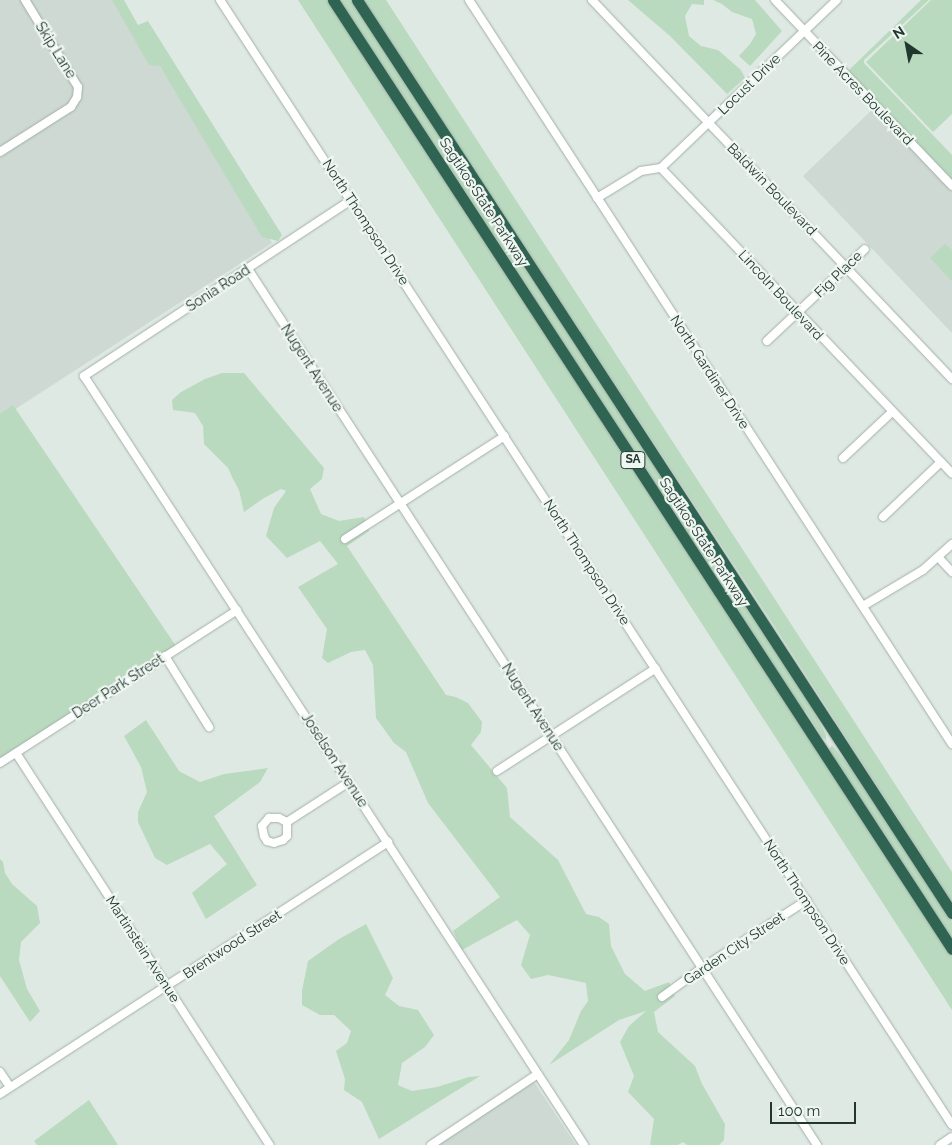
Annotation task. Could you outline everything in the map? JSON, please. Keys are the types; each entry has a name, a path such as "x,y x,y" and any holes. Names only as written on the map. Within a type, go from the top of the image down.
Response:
{"highway":[{"name":"Sagtikos State Parkway","path":"333,0 952,949"},
{"name":"Sagtikos State Parkway","path":"357,0 952,913"}],"street":[{"name":"Skip Lane","path":"0,152 71,107 78,97 78,87 25,0"},
{"name":"North Thompson Drive","path":"220,0 952,1125"},
{"name":"North Gardiner Drive","path":"469,0 952,744"},
{"name":"Baldwin Boulevard","path":"592,0 952,379"},
{"name":"Pine Acres Boulevard","path":"774,0 952,186"},
{"name":"Locust Drive","path":"661,168 837,0"},
{"path":"597,198 641,171 661,168"},
{"name":"Lincoln Boulevard","path":"661,168 952,474"},
{"name":"Sonia Road","path":"84,376 351,200"},
{"name":"Fig Place","path":"767,341 865,249"},
{"name":"Nugent Avenue","path":"248,269 817,1145"},
{"name":"Joselson Avenue","path":"84,376 350,782 584,1145"},
{"path":"843,458 892,412"},
{"path":"346,539 505,436"},
{"path":"883,517 941,462"},
{"path":"863,606 923,570 952,544"},
{"path":"938,557 952,572"},
{"name":"Deer Park Street","path":"0,763 236,610"},
{"path":"165,656 209,727"},
{"path":"497,771 656,668"},
{"name":"Martinstein Avenue","path":"16,753 270,1145"},
{"path":"287,822 350,782"},
{"name":"Brentwood Street","path":"0,1094 388,842"},
{"name":"Garden City Street","path":"662,997 702,968 807,900"},
{"path":"0,1072 10,1088"},
{"path":"431,1145 538,1074"},
{"path":"940,1145 952,1137"}],"shaded area":[{"path":"0,0 118,0 272,243 0,419"},
{"path":"876,106 952,186 952,333 803,176"},
{"path":"534,1082 576,1145 438,1145"}],"green space":[{"path":"112,0 124,0 138,25 148,21 282,235 278,241 262,237 160,66 149,65"},
{"path":"298,0 329,0 952,957 952,1010"},
{"path":"338,0 352,0 806,695 826,735 826,740 822,737 805,710 803,712"},
{"path":"362,0 386,0 952,872 952,902 768,616"},
{"path":"628,0 704,0 704,5 692,4 685,16 689,36 701,46 718,50 741,70 745,78 727,94 670,36"},
{"path":"713,0 755,0 782,31 750,66 739,56 756,34 752,19 732,12"},
{"path":"921,0 929,0 864,60 864,63 952,155 952,186 845,74"},
{"path":"931,0 952,0 952,114 933,132 866,62"},
{"path":"945,244 952,250 952,281 930,258"},
{"path":"222,373 244,373 324,468 322,479 310,489 321,514 339,521 364,517 369,531 347,546 446,695 456,697 468,703 482,722 481,732 471,745 507,788 510,817 558,860 586,914 599,917 609,924 611,946 625,974 645,991 669,982 675,996 654,1012 658,1032 695,1066 702,1084 725,1124 724,1140 719,1145 687,1145 683,1142 678,1145 650,1145 654,1119 628,1092 634,1076 620,1042 629,1026 646,1011 619,1020 549,1065 569,1040 581,1011 588,1001 586,983 548,975 531,979 521,965 530,935 517,920 462,950 453,931 500,897 428,803 406,752 394,743 376,718 373,665 365,650 351,652 328,663 322,658 327,629 298,587 338,564 320,541 287,558 266,536 274,508 286,491 281,489 244,512 239,490 228,468 204,444 203,426 195,413 173,410 172,400 181,392 205,379"},
{"path":"13,405 178,649 0,768 0,414"},
{"path":"146,720 179,771 200,782 224,774 268,768 260,782 214,816 257,885 206,919 192,893 227,864 210,844 167,865 155,858 138,822 138,812 147,792 141,767 124,736"},
{"path":"832,745 855,773 952,922 952,942 847,783 829,750"},
{"path":"0,859 3,862 5,873 12,884 37,906 40,923 21,942 19,960 27,989 40,1011 30,1022 0,976"},
{"path":"366,924 393,978 385,995 399,1006 418,1010 434,1035 425,1047 402,1063 398,1085 412,1091 480,1076 379,1139 362,1102 344,1090 345,1079 336,1051 347,1043 351,1031 334,1015 320,1015 302,1005 302,991 308,961 339,939"},
{"path":"89,1100 118,1145 37,1145 34,1141"}]}
